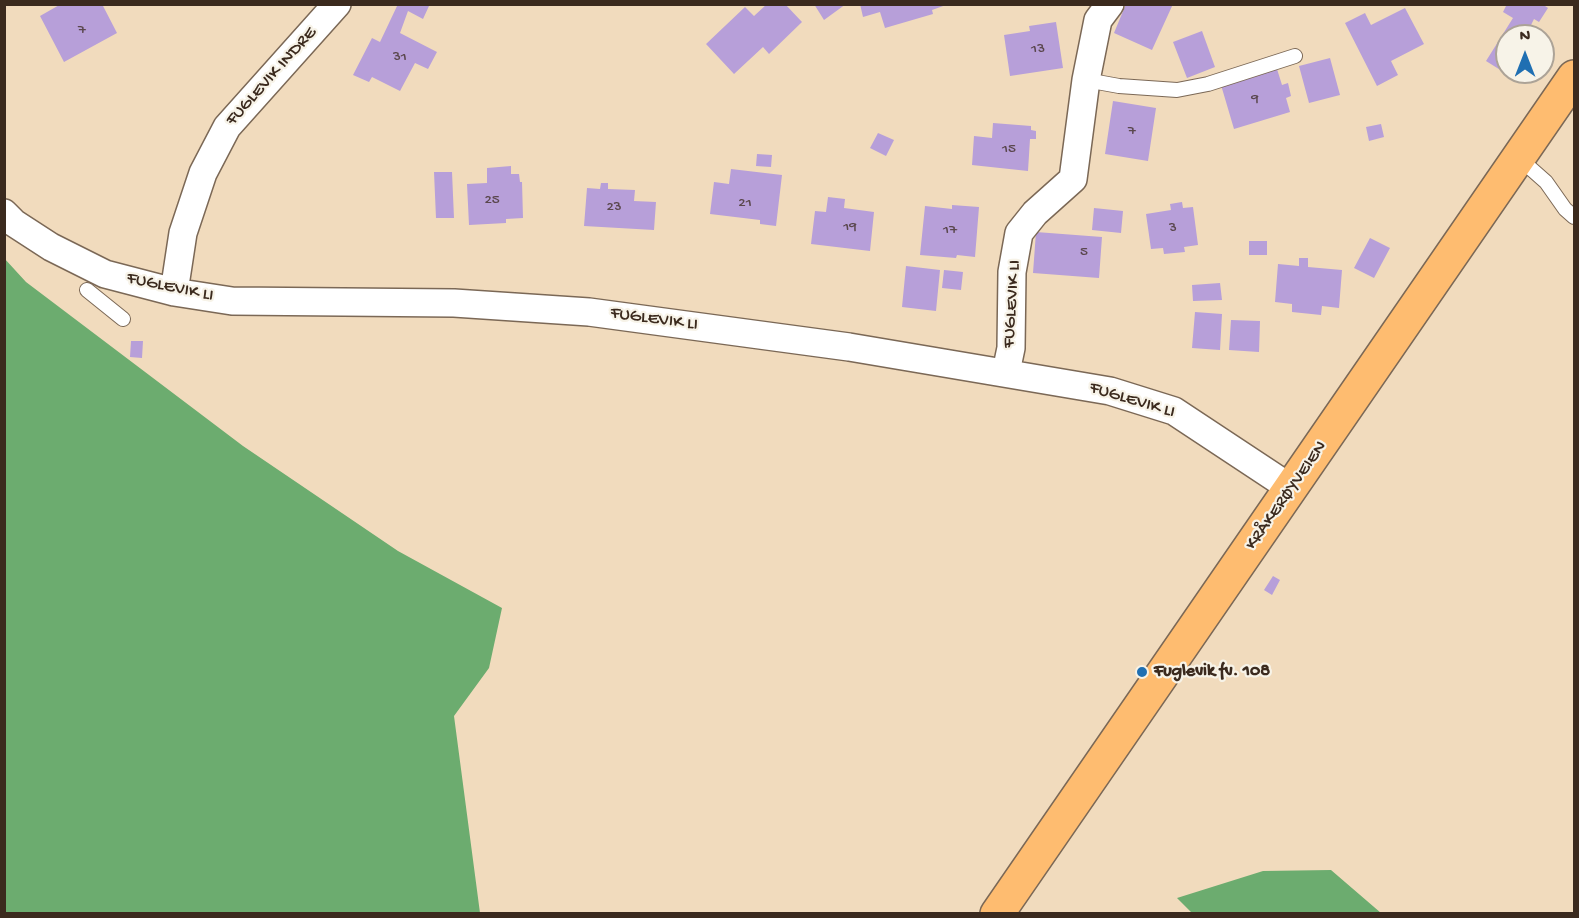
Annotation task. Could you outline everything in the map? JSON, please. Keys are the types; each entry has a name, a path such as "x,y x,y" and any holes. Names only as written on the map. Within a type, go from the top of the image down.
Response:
{"main road":[{"name":"KRÅKERØYVEIEN","path":"997,914 1575,77"}],"street":[{"name":"FUGLEVIK INDRE","path":"174,292 183,233 203,173 227,127 337,4"},
{"name":"FUGLEVIK LI","path":"1006,372 1011,348 1012,272 1019,233 1035,213 1073,179 1086,80 1098,20 1110,4"},
{"name":"FUGLEVIK LI","path":"4,213 14,223 51,247 105,274 174,292 231,301 454,303 589,312 1006,372 1110,391 1174,411 1292,489"}],"lane":[{"path":"1086,80 1160,90 1194,88 1295,56"},
{"path":"1520,159 1546,182 1565,209 1575,217"},
{"path":"87,290 123,319"}],"green space":[{"path":"4,258 26,282 243,446 398,551 502,608 489,668 454,716 480,913 5,913"},
{"path":"1331,870 1381,913 1192,913 1177,898 1263,871"}],"building":[{"path":"61,4 102,4 117,33 64,62 40,16"},
{"path":"398,4 429,6 423,19 408,11 400,33 437,52 428,69 415,63 400,91 372,77 369,82 353,75 372,38 380,42"},
{"path":"767,4 785,4 802,22 769,54 763,47 734,74 706,44 745,7 754,16"},
{"path":"814,4 846,4 824,20"},
{"path":"860,4 946,5 932,10 933,14 885,28 880,12 863,17"},
{"path":"1126,4 1173,4 1152,50 1114,33"},
{"path":"1507,4 1542,4 1548,8 1539,22 1534,19 1532,24 1509,24 1513,18 1503,12"},
{"path":"1405,8 1424,44 1391,61 1398,75 1377,86 1345,23 1365,13 1371,25"},
{"path":"1056,22 1063,68 1010,76 1004,35 1030,31 1029,26"},
{"path":"1202,31 1215,67 1187,78 1173,42"},
{"path":"1495,47 1495,67 1486,61"},
{"path":"1330,58 1340,95 1309,103 1299,66"},
{"path":"1277,69 1282,85 1288,83 1291,96 1286,98 1290,112 1234,129 1221,85"},
{"path":"1113,101 1156,108 1148,161 1105,154"},
{"path":"993,123 1031,126 1031,130 1036,131 1036,139 1030,139 1028,171 972,165 974,136 992,138"},
{"path":"1381,124 1384,137 1369,141 1366,127"},
{"path":"878,133 894,140 886,156 870,148"},
{"path":"757,154 772,155 771,167 756,166"},
{"path":"511,166 511,174 519,174 520,182 522,182 523,218 506,219 506,223 469,225 467,184 487,183 487,168"},
{"path":"731,169 782,175 776,226 760,224 760,220 710,214 714,182 729,184"},
{"path":"434,172 452,172 454,218 436,218"},
{"path":"601,183 608,183 608,189 635,190 634,201 656,202 654,230 584,226 587,188 600,189"},
{"path":"828,197 845,199 844,208 874,212 870,251 811,244 815,211 826,212"},
{"path":"1182,202 1183,208 1193,207 1198,245 1184,247 1185,252 1164,254 1163,248 1151,249 1146,214 1171,210 1170,204"},
{"path":"952,205 979,207 975,257 920,255 925,206 952,209"},
{"path":"1094,208 1123,211 1121,233 1092,230"},
{"path":"1036,232 1102,237 1099,278 1033,273"},
{"path":"1370,238 1390,248 1374,278 1354,268"},
{"path":"1249,241 1267,241 1267,255 1249,255"},
{"path":"1299,258 1308,258 1308,267 1342,270 1339,308 1322,306 1321,315 1292,312 1292,304 1275,302 1278,264 1299,266"},
{"path":"906,266 940,270 936,311 902,307"},
{"path":"944,270 963,272 961,290 942,288"},
{"path":"1220,283 1222,300 1193,301 1192,285"},
{"path":"1195,312 1222,314 1220,350 1192,348"},
{"path":"1231,320 1260,321 1259,352 1229,350"},
{"path":"131,341 143,341 142,358 130,357"},
{"path":"1273,576 1280,580 1272,595 1264,590"}],"place":[{"name":"Fuglevik fv. 108","path":"1142,672"}]}
